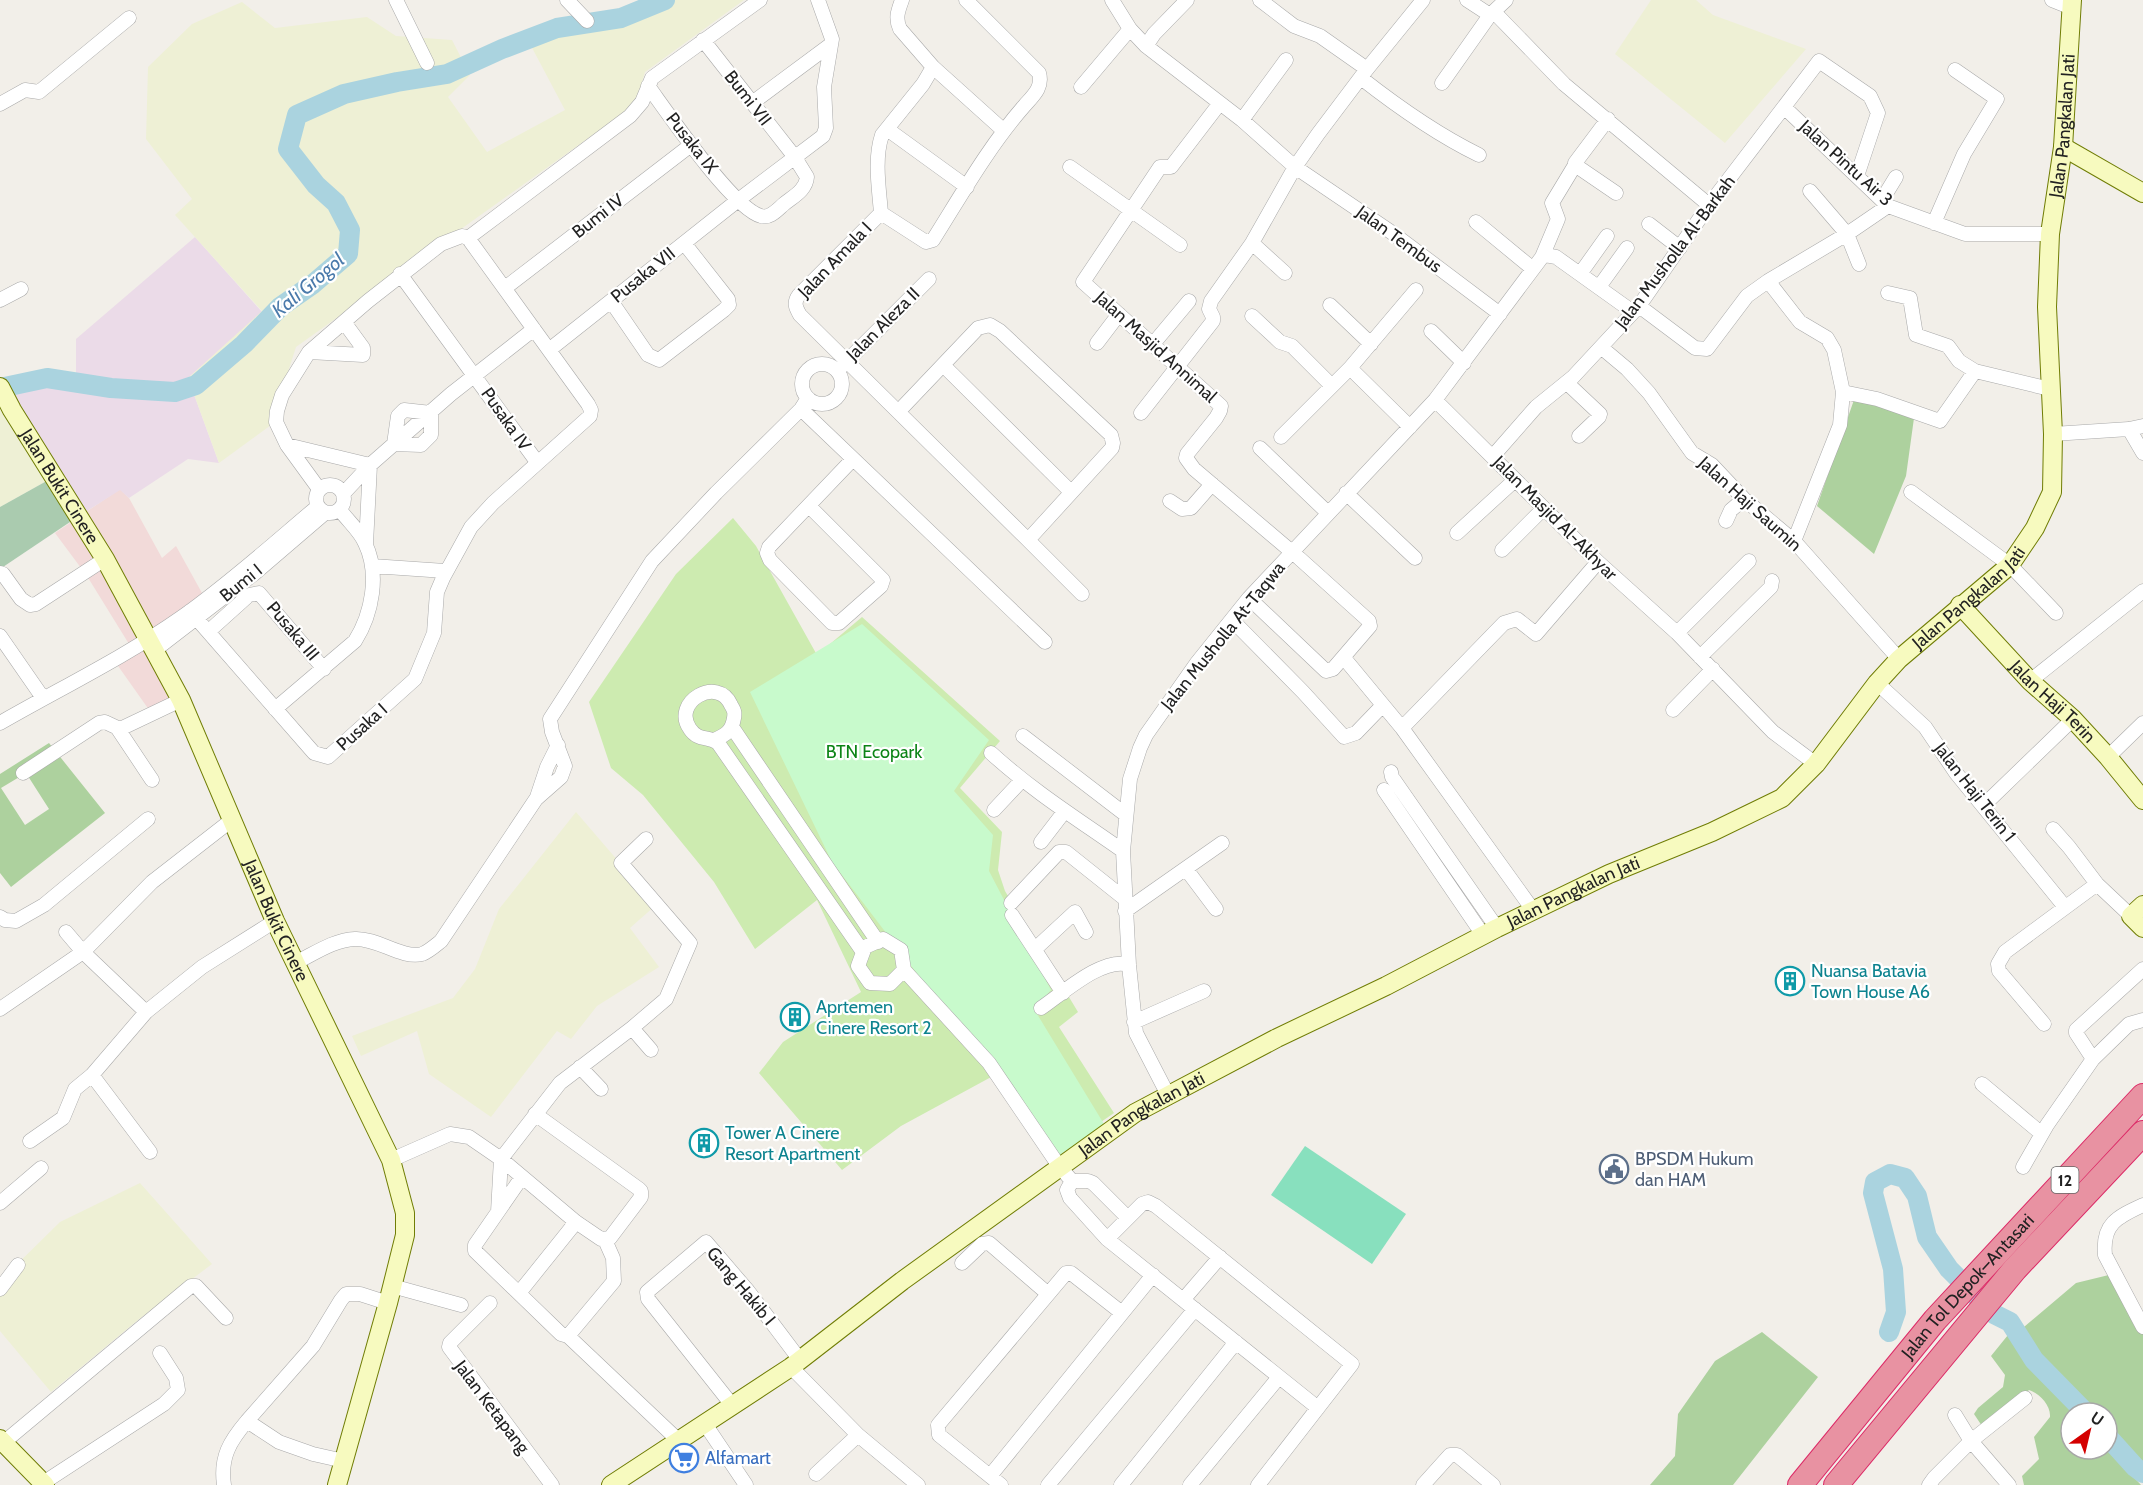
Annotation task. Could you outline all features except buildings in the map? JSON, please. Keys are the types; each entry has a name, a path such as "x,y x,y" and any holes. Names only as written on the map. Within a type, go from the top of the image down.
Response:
{"highway":[{"name":"Jalan Tol Depok–Antasari","path":"1800,1485 1929,1327 2143,1096"},
{"name":"Jalan Tol Depok–Antasari","path":"1836,1485 2015,1269 2143,1132"},
{"path":"1929,1327 1945,1352"}],"main road":[{"name":"Jalan Pangkalan Jati","path":"610,1485 795,1363 902,1281 1135,1113 1277,1038 1386,986 1533,910 1609,874 1712,832 1782,798 1816,764 1877,683 1899,659 2010,565 2035,528 2052,492 2053,434 2047,307 2050,234 2063,147 2072,4"},
{"path":"2063,147 2143,194"},
{"name":"Jalan Bukit Cinere","path":"0,387 105,559 181,700 275,921 391,1160 405,1213 405,1235 336,1485"},
{"name":"Jalan Haji Terin","path":"1960,606 2030,681 2073,720 2108,757 2143,800"},
{"path":"2,1441 44,1484"}],"street":[{"path":"396,0 427,63"},
{"path":"567,0 587,21"},
{"path":"468,238 630,116 642,102 652,78 760,0"},
{"name":"Pusaka VII","path":"549,350 825,132 824,87 831,32 818,0"},
{"path":"902,0 897,15 900,29 933,68 1003,130"},
{"path":"881,213 926,242 933,240 1003,130 1039,89 1041,80 1039,73 966,0"},
{"name":"Jalan Tembus","path":"1112,0 1130,29 1146,46 1242,120 1295,167 1391,232 1500,314"},
{"path":"1146,46 1154,34 1187,0"},
{"path":"1260,0 1294,26 1320,36 1412,116 1454,143 1479,155"},
{"path":"1141,413 1213,321 1209,309 1211,302 1252,243 1295,167 1364,73 1424,0"},
{"path":"1467,0 1492,14 1564,84 1708,205"},
{"path":"1442,84 1492,14 1506,0"},
{"path":"2052,0 2072,4"},
{"path":"0,104 25,90 39,92 129,18"},
{"path":"1081,87 1130,29"},
{"name":"Bumi VII","path":"703,40 794,156 807,177 804,188 770,216 762,217 737,201"},
{"path":"752,103 830,45"},
{"path":"1242,120 1286,60"},
{"name":"Jalan Musholla Al-Barkah","path":"1493,456 1536,407 1567,383 1636,309 1708,205 1819,61 1870,96 1878,113 1857,176"},
{"name":"Jalan Amala I","path":"842,365 800,315 795,306 796,299 881,213 878,182 879,144 887,129 933,68"},
{"path":"1934,223 1964,154 1996,99 1955,70"},
{"path":"923,84 951,83"},
{"name":"Pusaka IX","path":"648,86 691,145 737,201"},
{"path":"1133,210 1160,167 1171,167 1220,103"},
{"name":"Jalan Pintu Air 3","path":"1785,108 1885,203 1965,234 2050,234"},
{"path":"1608,119 1575,165 1616,193"},
{"path":"887,129 967,187"},
{"name":"Bumi IV","path":"505,288 691,145"},
{"name":"Jalan Musholla At-Taqwa","path":"1168,1095 1140,1043 1134,1022 1123,851 1135,760 1146,735 1196,664 1249,598 1435,400 1464,363 1542,257 1558,219 1552,203 1575,165"},
{"path":"1070,167 1180,245"},
{"path":"1542,257 1551,255 1695,348 1707,349 1747,296 1847,234 1885,203 1896,177"},
{"path":"1810,191 1847,234 1859,264"},
{"name":"Jalan Masjid Annimal","path":"1133,210 1083,282 1221,406 1221,411 1186,458 1194,469 1292,552 1370,623 1344,658"},
{"path":"1476,222 1533,269"},
{"path":"1649,224 1680,248"},
{"path":"319,489 287,445 276,422 282,395 309,352 400,274 441,244 462,236 468,238 588,404 591,410 590,416 586,422 493,502 471,527 444,574 373,571"},
{"path":"1580,274 1607,236"},
{"path":"611,301 648,356 659,360 724,310 729,305 728,299 684,243"},
{"path":"1252,243 1285,273"},
{"path":"1599,287 1627,248"},
{"name":"Pusaka IV","path":"400,274 537,462"},
{"name":"Jalan Aleza II","path":"842,365 929,279"},
{"path":"1768,281 1800,322 1827,339 1834,350 1843,392 1840,425 1794,541"},
{"path":"0,300 21,289"},
{"path":"1281,436 1350,368 1416,290"},
{"path":"1888,293 1910,298 1916,335 1948,346 1959,362 1976,371 2050,389"},
{"path":"1153,344 1189,301"},
{"path":"1330,305 1371,344"},
{"path":"1098,343 1119,314"},
{"path":"1252,316 1280,342 1292,346 1332,386"},
{"path":"309,352 363,355 363,348 344,322"},
{"path":"899,411 978,328 990,326 1000,331 1111,435 1112,448 1028,540"},
{"path":"343,494 370,465 394,444 475,375 534,329"},
{"path":"1431,331 1464,363"},
{"name":"Jalan Haji Saumin","path":"1602,348 1627,369 1649,393 1692,453 1712,465 1744,499 1794,541 1899,659"},
{"path":"1044,642 854,459 804,404 802,381 806,372 822,363 831,366 842,365 899,411 1082,594"},
{"path":"295,963 336,942 368,940 409,954 423,954 441,941 536,799 561,777 565,765 552,732 550,719 652,561 804,404 824,404 839,396 842,388 842,365"},
{"path":"943,365 1071,492"},
{"path":"1350,368 1410,427"},
{"path":"1843,392 1877,399 1940,421 1976,371"},
{"path":"1567,383 1600,414 1579,436"},
{"name":"Jalan Masjid Al-Akhyar","path":"1435,400 1598,562 1677,633 1773,732 1816,764"},
{"path":"394,444 398,416 404,410 431,413"},
{"path":"2053,434 2143,426"},
{"path":"2129,429 2143,453"},
{"path":"287,445 370,465"},
{"path":"1260,448 1328,513"},
{"path":"809,506 883,580 880,586 839,623 832,623 770,560 767,553 769,547 854,459"},
{"path":"275,709 355,641 362,629 369,610 373,571 366,544 370,465"},
{"path":"1457,533 1515,480"},
{"path":"1170,501 1182,510 1191,508 1212,484"},
{"path":"330,485 335,486 343,494 344,500 340,510 335,513 321,510 315,498 319,489 330,485"},
{"path":"1911,492 2010,565 2056,613"},
{"path":"1346,493 1415,558"},
{"path":"1726,521 1731,510 1744,499"},
{"path":"1502,550 1543,509"},
{"name":"Bumi I","path":"0,723 43,698 152,644 193,615 214,593 321,510"},
{"path":"340,510 366,544"},
{"path":"0,573 21,599 30,605 36,604 105,559"},
{"path":"1677,633 1749,561"},
{"path":"1402,728 1504,623 1517,619 1536,634 1598,562"},
{"name":"Pusaka I","path":"193,615 314,753 328,757 415,679 434,633 437,592 444,574"},
{"path":"1700,657 1771,587 1772,581"},
{"path":"2030,681 2143,591"},
{"name":"Pusaka III","path":"209,632 249,595 261,594 324,669"},
{"path":"1249,598 1326,671 1333,669 1344,658 1402,728 1533,910"},
{"path":"1232,620 1344,737 1356,734 1383,705"},
{"path":"0,636 43,698"},
{"path":"1673,710 1713,669"},
{"name":"Jalan Haji Terin 1","path":"1877,683 1925,727 1956,773 2065,907"},
{"path":"702,692 717,692 729,700 735,713 732,727 725,736 714,740 700,738 689,729 686,715 690,701 702,692"},
{"path":"118,729 181,700"},
{"path":"1984,805 2073,720"},
{"path":"23,773 99,723 105,722 118,729 152,780"},
{"path":"2108,757 2143,723"},
{"path":"732,727 878,942"},
{"path":"1023,736 1126,815"},
{"path":"714,740 863,952"},
{"path":"991,753 1064,812 1123,851"},
{"path":"1391,772 1490,931"},
{"path":"994,810 1022,780"},
{"path":"1384,789 1490,931"},
{"path":"1041,842 1064,812"},
{"path":"0,916 5,920 16,921 44,905 148,819"},
{"path":"0,1009 83,952 152,882 233,819"},
{"path":"2053,829 2070,847 2097,884 2139,916"},
{"path":"498,1212 501,1159 560,1083 666,999 690,944 621,863 646,838"},
{"path":"1063,993 1011,909 1059,852 1066,852 1125,905 1186,869 1222,843"},
{"path":"1186,869 1216,909"},
{"path":"2044,1024 1999,970 1998,964 2005,952 2097,884"},
{"path":"837,915 852,904"},
{"path":"1035,949 1075,912 1086,932"},
{"path":"30,1141 63,1118 75,1089 92,1075 146,1012 202,967 275,921"},
{"path":"66,932 83,952 146,1012"},
{"path":"904,970 890,984 870,983 858,966 864,946 883,939 901,950 904,970 989,1063 1059,1166 1072,1181 1093,1183 1127,1218"},
{"path":"1041,1008 1093,971 1120,962 1129,965"},
{"path":"2093,1059 2076,1030 2143,969"},
{"path":"1134,1022 1204,991"},
{"path":"2024,1167 2042,1134 2093,1059 2129,1024 2143,1020"},
{"path":"632,1028 651,1050"},
{"path":"580,1067 601,1089"},
{"path":"92,1075 150,1152"},
{"path":"1982,1084 2042,1134"},
{"path":"391,1160 450,1134 469,1137 501,1159 576,1222 601,1239 610,1238 641,1197 641,1191 535,1114"},
{"path":"0,1203 41,1168"},
{"path":"522,1177 475,1245 475,1251 561,1334 568,1336 679,1441"},
{"path":"1072,1181 1067,1190 1070,1198 1107,1239 1318,1408"},
{"path":"1107,1239 1142,1204 1148,1202 1156,1206 1353,1364 1258,1485"},
{"path":"2143,1204 2126,1212 2108,1227 2103,1242 2105,1256 2143,1327"},
{"path":"519,1293 576,1222"},
{"path":"568,1336 614,1281 613,1258 605,1240"},
{"name":"Gang Hakib I","path":"732,1405 648,1299 646,1292 706,1242 748,1291 795,1363"},
{"path":"962,1263 982,1244 989,1243 1047,1293"},
{"path":"1183,1300 1220,1257"},
{"path":"0,1289 18,1265"},
{"path":"1001,1485 939,1434 938,1425 1066,1272 1122,1313"},
{"path":"990,1476 1153,1275"},
{"path":"2,1441 191,1286 196,1286 226,1318"},
{"path":"224,1485 221,1468 230,1443 247,1420 313,1346 346,1294 390,1295 461,1305"},
{"name":"Jalan Ketapang","path":"490,1303 449,1347 552,1485"},
{"path":"1048,1485 1194,1309"},
{"path":"1121,1485 1236,1342"},
{"path":"44,1484 164,1404 178,1390 176,1378 160,1353"},
{"path":"795,1363 858,1435 918,1485"},
{"path":"1190,1485 1279,1377"},
{"path":"1929,1485 1971,1441 2025,1398"},
{"path":"1955,1415 1971,1441 2009,1485"},
{"path":"247,1420 279,1442 344,1461"},
{"path":"705,1424 746,1485"},
{"path":"816,1474 858,1435"},
{"path":"1423,1485 1450,1455 1457,1455 1493,1485"}],"shaded area":[{"path":"195,237 262,312 188,378 219,463 188,459 129,498 120,490 76,518 6,392 29,377 76,373 76,339"},
{"path":"120,489 129,498 162,558 176,546 202,593 153,635 184,700 152,714 111,656 129,644 87,576 55,533"}],"green space":[{"path":"674,0 744,0 645,72 636,104 296,347 271,425 219,463 188,378 262,311 175,215 192,199 146,139 148,67 192,24 242,2 275,28 367,17 396,36 452,40 470,75 448,97 487,152 565,110 530,44 663,8"},
{"path":"1651,0 1696,0 1713,15 1806,49 1725,143 1615,54"},
{"path":"0,395 52,478 0,507"},
{"path":"1855,397 1914,418 1906,476 1874,554 1817,506"},
{"path":"52,478 76,518 0,569 0,507"},
{"path":"733,518 756,546 817,655 862,617 1000,741 960,788 1002,832 998,870 1005,891 1078,1012 1059,1027 1114,1113 1050,1157 993,1076 901,1126 842,1170 759,1073 783,1042 861,992 817,900 755,949 714,882 643,795 611,768 589,702 676,574"},
{"name":"BTN Ecopark","path":"862,624 989,740 954,791 993,835 989,871 1051,990 1034,1009 1104,1124 1057,1157 832,862 750,692"},
{"path":"49,743 105,813 11,887 0,873 0,774","holes":["26,773 49,809 25,825 1,788"]},
{"path":"576,812 656,905 630,928 659,967 597,1006 571,1039 557,1031 491,1117 429,1074 417,1031 361,1056 352,1036 453,998 475,969 499,909"},
{"path":"1305,1146 1406,1214 1372,1264 1271,1195"},
{"path":"140,1183 212,1264 138,1320 51,1392 0,1331 0,1281 60,1222"},
{"path":"2117,1273 2143,1313 2143,1473 2134,1467 2119,1450 2119,1401 2074,1401 2034,1360 2018,1332 2076,1283"},
{"path":"1762,1332 1818,1377 1733,1485 1650,1485 1675,1456 1678,1414 1715,1361"},
{"path":"2012,1333 2016,1335 2030,1359 2065,1401 2059,1401 2059,1461 2119,1461 2141,1485 2024,1485 2022,1476 2039,1459 2034,1437 2050,1417 2046,1404 2029,1390 1988,1427 1982,1426 1974,1414 2003,1387 2005,1375 1991,1356"}],"waterway":[{"name":"Kali Grogol","path":"0,388 47,378 111,388 175,392 196,385 244,344 280,307 313,284 348,254 350,230 336,203 316,185 288,149 297,115 344,94 447,74 502,49 557,28 621,18 665,0"},
{"path":"1889,1332 1896,1312 1893,1269 1873,1193 1875,1182 1890,1174 1905,1178 1917,1196 1927,1237 1949,1269 1994,1314 2010,1322 2034,1360 2074,1401"},
{"path":"2119,1449 2143,1473"}],"place":[{"name":"Nuansa Batavia Town House A6","path":"1790,981"},
{"name":"Aprtemen Cinere Resort 2","path":"795,1017"},
{"name":"Tower A Cinere Resort Apartment","path":"704,1143"},
{"name":"BPSDM Hukum dan HAM","path":"1614,1169"},
{"name":"Alfamart","path":"684,1458"}]}
